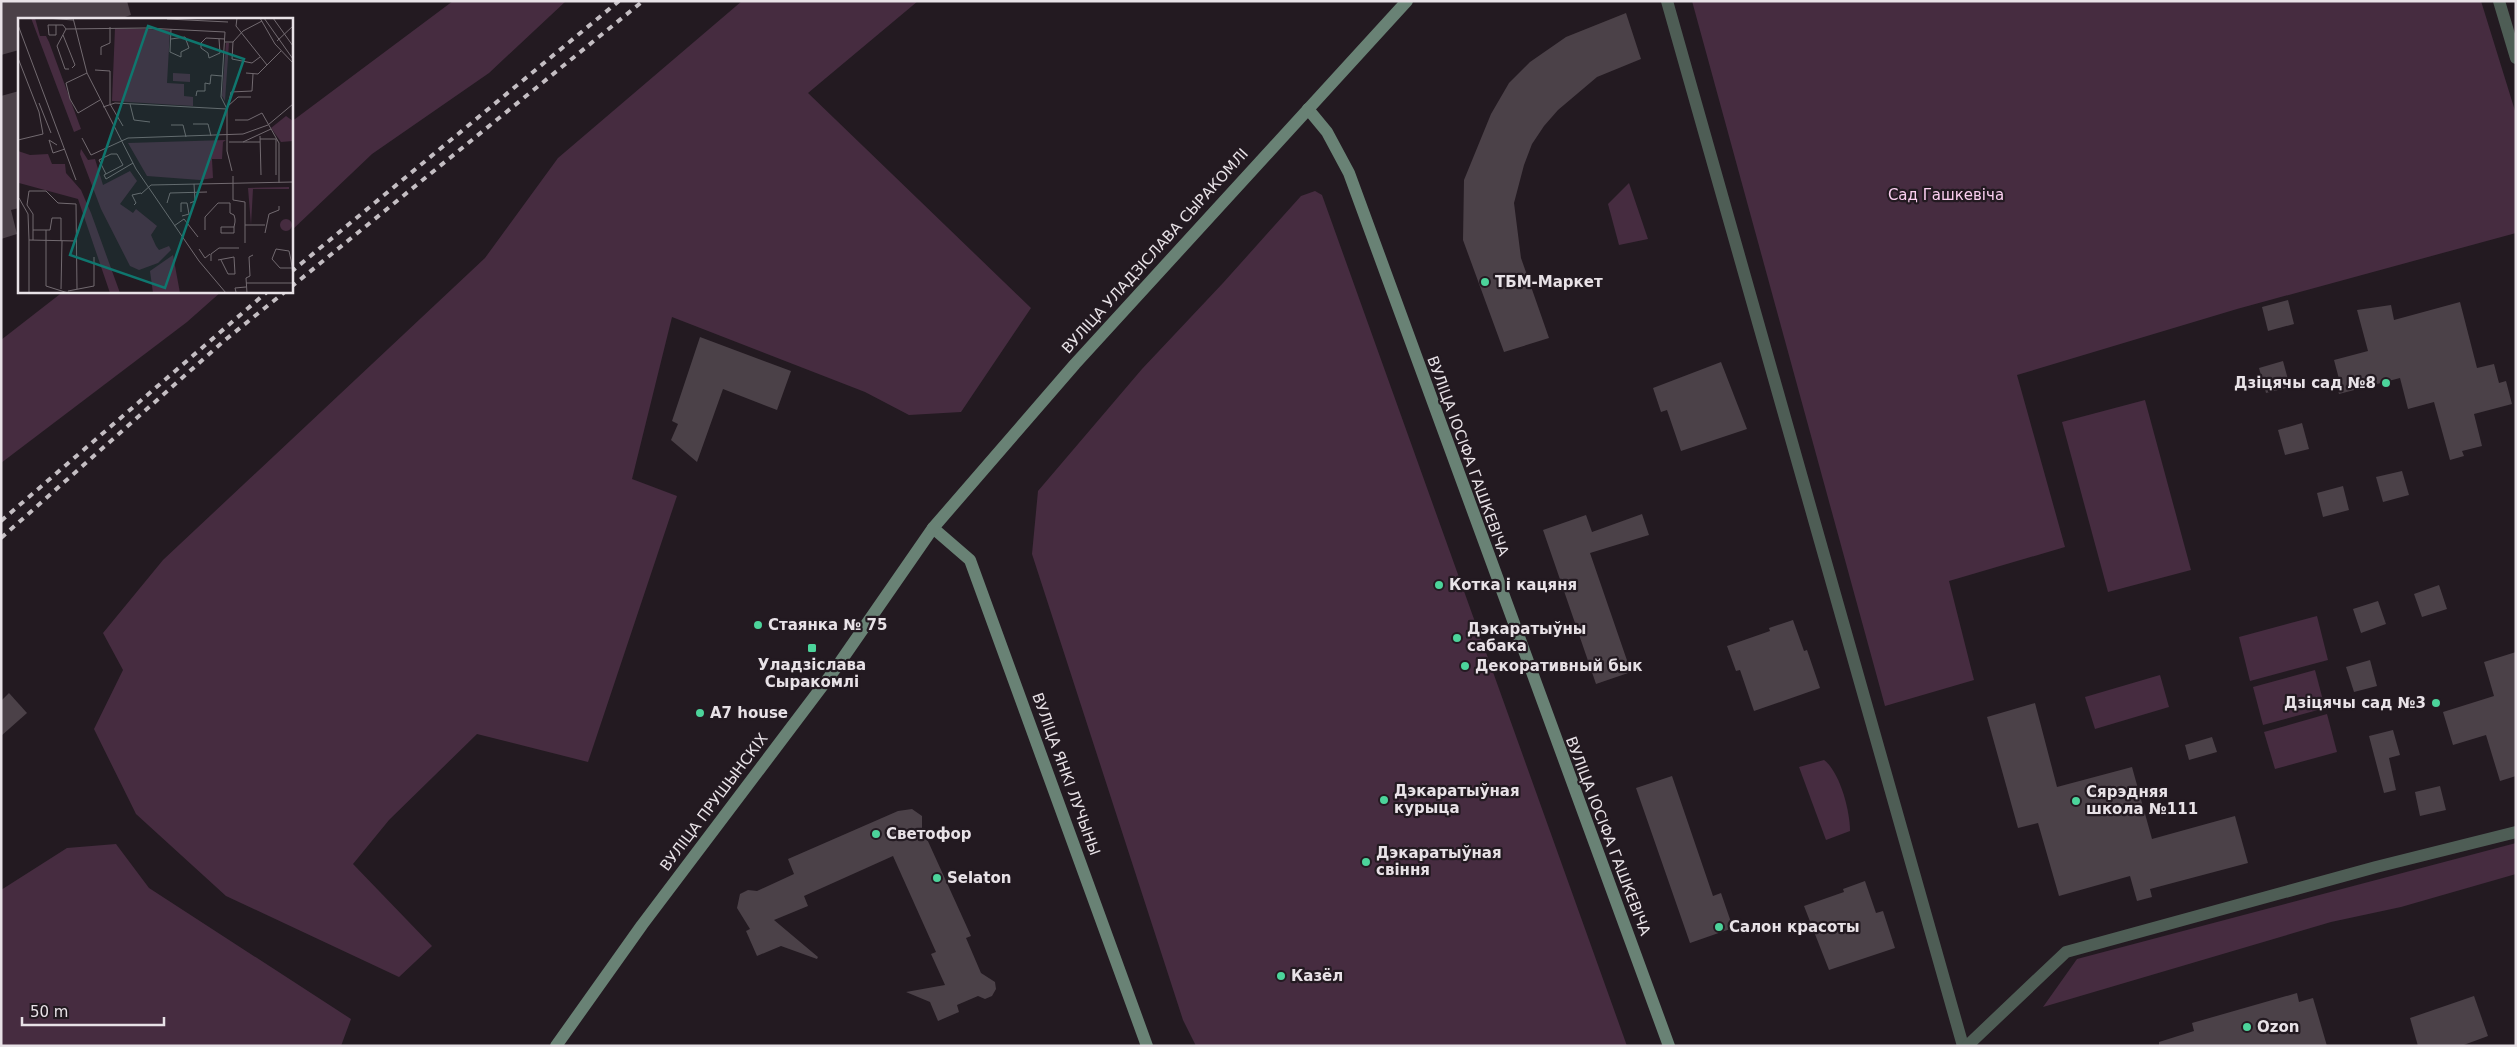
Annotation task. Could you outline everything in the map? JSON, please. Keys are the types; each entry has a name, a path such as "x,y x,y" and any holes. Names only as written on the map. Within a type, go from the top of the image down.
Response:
{"street":[{"name":"ВУЛІЦА УЛАДЗІСЛАВА СЫРАКОМЛІ","path":"933,528 1075,364 1407,1"},
{"path":"1667,1 1963,1046"},
{"path":"2499,1 2516,58"},
{"name":"ВУЛІЦА ІОСІФА ГАШКЕВІЧА","path":"1308,109 1327,132 1348,173 1669,1046"},
{"name":"ВУЛІЦА ПРУШЫНСКІХ","path":"556,1046 642,925 836,668 933,528"},
{"name":"ВУЛІЦА ЯНКІ ЛУЧЫНЫ","path":"933,528 970,560 1147,1046"},
{"path":"1967,1046 2066,952 2376,867 2516,832"}],"green space":[{"path":"453,1 566,1 489,73 372,154 292,230 292,121"},
{"path":"742,1 918,1 808,93 1031,308 961,412 909,415 865,392 672,317 632,479 677,496 588,762 477,734 389,820 353,864 432,946 399,977 226,896 136,814 94,729 123,670 103,633 163,560 485,258 558,158"},
{"name":"Сад Гашкевіча","path":"1692,1 2481,1 2516,114 2516,233 2237,309 2017,375 2065,547 1949,581 1974,680 1885,706"},
{"path":"1629,183 1648,239 1619,245 1608,204"},
{"path":"1315,191 1322,195 1627,1046 1196,1046 1183,1020 1032,554 1038,491 1142,369 1301,196"},
{"path":"63,292 221,292 187,322 1,463 1,340"},
{"path":"2145,400 2191,570 2108,592 2062,422"},
{"path":"2317,616 2328,660 2250,681 2239,637"},
{"path":"2315,670 2325,708 2263,725 2253,687"},
{"path":"2160,675 2169,707 2095,729 2085,697"},
{"path":"2327,714 2337,752 2275,769 2264,732"},
{"path":"1824,760 1835,773 1839,782 1850,823 1850,831 1826,840 1799,767"},
{"path":"2516,843 2516,874 2401,907 2331,922 2043,1007 2077,959"},
{"path":"116,844 149,888 351,1019 341,1046 1,1046 1,890 67,848"}],"building":[{"path":"1,1 127,1 131,15 122,18 18,18 18,50 1,55"},
{"path":"1626,13 1641,59 1597,77 1558,110 1532,144 1524,165 1514,203 1521,258 1549,338 1504,352 1463,240 1464,180 1491,114 1509,83 1530,62 1566,37"},
{"path":"18,91 18,208 11,210 17,234 1,239 1,96"},
{"path":"2288,300 2294,324 2268,331 2262,307"},
{"path":"2460,302 2477,368 2494,364 2499,383 2506,381 2512,404 2474,414 2482,446 2462,451 2464,456 2450,460 2434,402 2408,409 2400,378 2339,394 2335,380 2339,379 2334,360 2368,351 2357,310 2391,305 2394,320"},
{"path":"700,337 791,371 777,410 723,389 697,462 671,440 678,424 672,421"},
{"path":"2283,361 2290,387 2266,393 2259,368"},
{"path":"1721,362 1747,429 1681,451 1667,410 1661,412 1653,388"},
{"path":"2302,423 2309,449 2285,455 2278,430"},
{"path":"2402,471 2409,495 2383,502 2376,477"},
{"path":"2343,486 2349,510 2323,517 2317,493"},
{"path":"1642,514 1649,535 1590,553 1631,672 1596,684 1543,530 1586,515 1592,532"},
{"path":"2439,585 2447,609 2422,617 2414,594"},
{"path":"2378,601 2386,624 2361,633 2353,609"},
{"path":"1793,620 1804,651 1807,650 1820,688 1754,711 1740,670 1736,671 1727,646 1770,631 1769,628"},
{"path":"2516,652 2516,776 2500,781 2486,735 2453,745 2443,712 2494,696 2484,662"},
{"path":"2370,660 2377,686 2354,692 2346,667"},
{"path":"9,693 27,713 1,736 1,701"},
{"name":"Сярэдняя школа №111","path":"2035,703 2057,787 2132,767 2152,839 2235,816 2248,863 2150,889 2152,897 2137,901 2130,876 2059,896 2038,823 2018,828 1987,717"},
{"path":"2393,730 2400,755 2389,758 2396,790 2384,793 2369,736"},
{"path":"2212,737 2217,752 2189,760 2185,745"},
{"path":"1672,776 1713,896 1721,893 1733,928 1690,943 1636,788"},
{"path":"2440,786 2446,810 2420,816 2415,792"},
{"path":"912,809 922,816 922,828 971,936 966,938 981,973 995,982 996,989 992,996 985,999 978,996 957,1005 959,1012 938,1021 930,1002 906,992 945,985 931,954 936,952 893,856 804,896 808,906 774,920 818,957 817,959 781,946 757,956 746,931 750,929 737,908 740,894 748,890 757,891 794,874 788,859 898,811"},
{"path":"1865,881 1876,913 1883,911 1895,948 1829,970 1804,906 1844,892 1843,889"},
{"path":"2297,993 2299,1002 2313,998 2327,1046 2159,1046 2159,1042 2194,1031 2192,1023"},
{"path":"2474,996 2488,1036 2461,1046 2418,1046 2410,1018"}],"railway":[{"path":"292,271 619,1"},
{"path":"292,286 643,1"},
{"path":"1,521 267,292"},
{"path":"1,538 225,340 285,292"}],"place":[{"name":"ТБМ-Маркет","path":"1485,282"},
{"name":"Дзіцячы сад №8","path":"2386,383"},
{"name":"Котка і кацяня","path":"1439,585"},
{"name":"Стаянка № 75","path":"758,625"},
{"name":"Дэкаратыўны сабака","path":"1457,638"},
{"name":"Уладзіслава Сыракомлі","path":"812,648"},
{"name":"Декоративный бык","path":"1465,666"},
{"name":"Дзіцячы сад №3","path":"2436,703"},
{"name":"A7 house","path":"700,713"},
{"name":"Дэкаратыўная курыца","path":"1384,800"},
{"name":"Сярэдняя школа №111","path":"2076,801"},
{"name":"Светофор","path":"876,834"},
{"name":"Дэкаратыўная свіння","path":"1366,862"},
{"name":"Selaton","path":"937,878"},
{"name":"Салон красоты","path":"1719,927"},
{"name":"Казёл","path":"1281,976"},
{"name":"Ozon","path":"2247,1027"}]}
